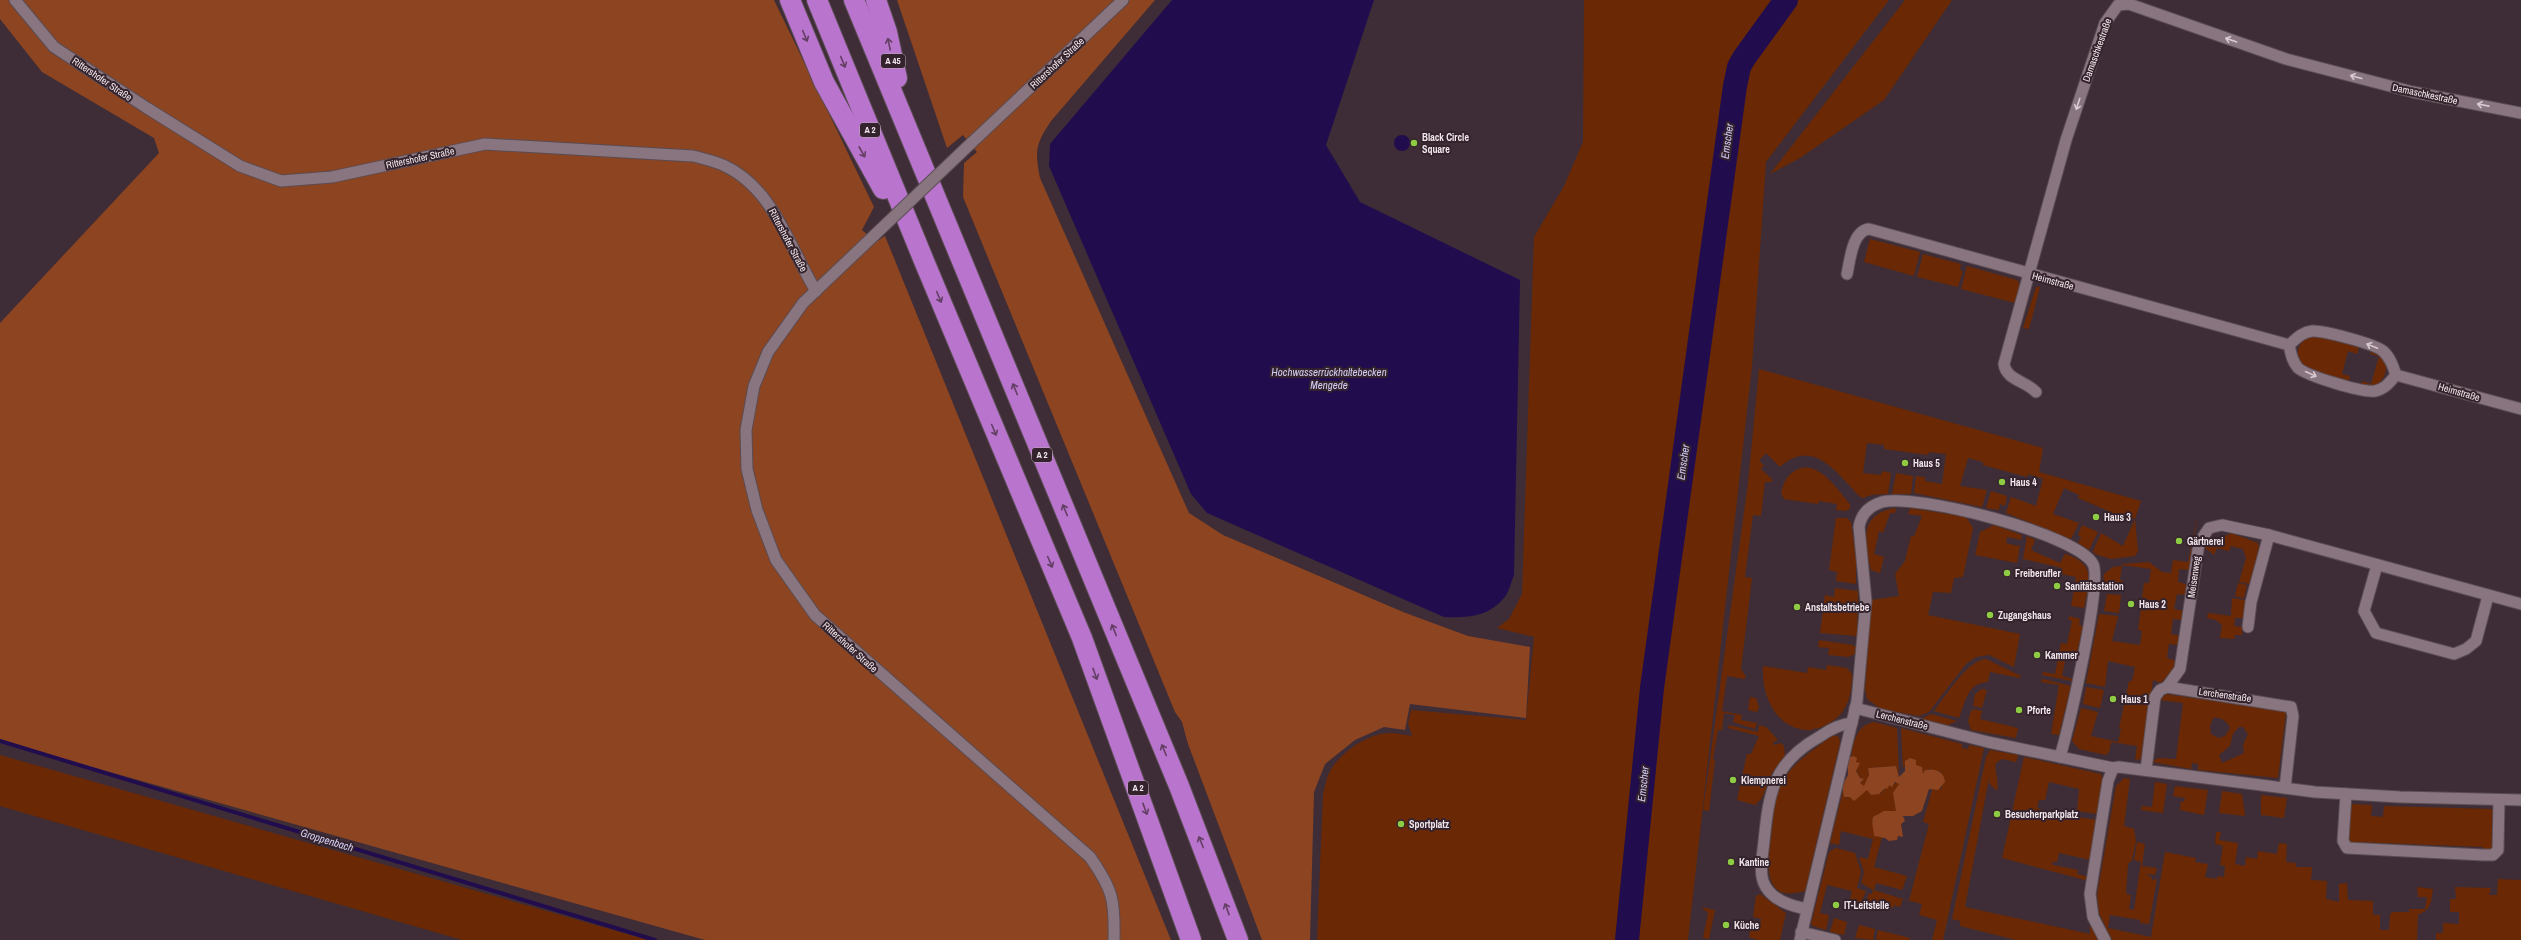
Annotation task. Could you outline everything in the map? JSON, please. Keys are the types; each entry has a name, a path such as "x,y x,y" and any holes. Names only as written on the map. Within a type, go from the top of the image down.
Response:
{"highway":[{"path":"790,0 824,82 924,261"},
{"name":"A 2","path":"817,0 924,261 1082,638 1191,940"},
{"name":"A 2","path":"854,0 1176,779 1238,940"},
{"name":"A 45","path":"876,0 887,32 906,123"}],"street":[{"name":"Rittershofer Straße","path":"15,0 54,47 147,108 240,166 281,181 332,177 485,144 693,156 726,166 751,184 772,210 816,291"},
{"name":"Rittershofer Straße","path":"1114,940 1115,908 1112,892 1090,857 841,640 815,615 776,560 757,510 747,469 746,430 754,386 768,352 786,324 816,291 1123,0"},
{"name":"Damaschkestraße","path":"2036,392 2029,384 2010,376 2005,371 2004,364 2066,140 2105,23 2118,5 2129,4 2293,61 2413,92 2521,113"},
{"name":"Heimstraße","path":"1847,274 1857,237 1862,231 1869,230 2289,345"},
{"path":"2312,331 2362,342 2382,350 2390,359 2396,375 2386,386 2374,391 2352,387 2316,377 2299,369 2291,358 2289,345 2300,334 2312,331"},
{"name":"Heimstraße","path":"2396,375 2521,409"},
{"path":"1834,940 1801,936 1856,708 1864,643 1866,601 1859,528 1862,517 1869,508 1888,501 1911,502 1964,510 2045,536 2080,553 2093,564 2096,573 2091,611 2077,685 2060,756"},
{"name":"Meisenweg","path":"2167,687 2180,669 2201,537 2209,528 2222,525 2269,535 2521,604"},
{"path":"2248,627 2251,602 2269,535"},
{"path":"2377,565 2364,611 2376,633 2454,654 2466,649 2476,641 2488,596"},
{"path":"2146,770 2156,694 2167,687"},
{"name":"Lerchenstraße","path":"2167,687 2291,707 2294,716 2285,788"},
{"name":"Lerchenstraße","path":"1856,708 1988,742 2113,768 2146,770 2285,788 2346,794 2521,800"},
{"path":"1807,909 1787,904 1779,900 1767,888 1763,880 1762,862 1770,796 1776,777 1804,744 1839,725 1852,723"},
{"path":"2105,940 2093,917 2090,894 2108,781 2113,768"},
{"path":"2346,794 2343,841 2347,848 2491,855 2496,853 2498,848 2499,800"}],"shaded area":[{"path":"0,0 774,0 874,207 862,230 876,242 885,236 1171,940 705,940 0,741 0,323 159,153 154,138 42,72 0,19"},
{"path":"897,0 1155,0 1051,121 1039,142 1037,161 1040,178 1189,513 1223,535 1403,612 1468,636 1530,647 1526,718 1410,704 1405,730 1384,727 1355,740 1325,764 1314,792 1310,940 1262,940 1188,744 1182,722 1175,712 963,197 964,163 977,152 963,135 947,148"},
{"path":"1584,0 1889,0 1766,162 1752,366 1688,940 1317,940 1323,794 1329,773 1340,758 1364,740 1373,736 1390,733 1412,736 1408,723 1411,710 1526,720 1534,637 1497,628 1509,619 1522,594 1534,237 1564,186 1583,142"},
{"path":"1905,0 1952,0 1884,100 1800,158 1770,174"},
{"path":"1870,239 1920,252 1914,276 1864,262"},
{"path":"1923,254 1961,264 1960,270 1963,271 1958,287 1917,277"},
{"path":"1967,266 2017,280 2020,285 2015,303 1961,289"},
{"path":"2036,287 2040,287 2029,329 2023,328"},
{"path":"2313,336 2359,347 2357,354 2348,351 2342,374 2350,376 2349,381 2316,373 2303,365 2299,359 2299,348 2303,341"},
{"path":"2371,352 2376,354 2381,357 2384,360 2386,369 2383,378 2379,383 2369,387 2361,384 2362,381 2371,384 2379,356 2370,354"},
{"path":"1759,369 2043,448 2039,472 2141,501 2135,519 2121,513 2120,516 2078,498 2079,495 2064,488 2053,514 2079,523 2071,539 2006,513 2011,497 2036,506 2043,479 2028,474 2027,477 1983,465 1983,462 1968,458 1960,486 1987,490 1982,507 1914,493 1916,476 1925,477 1925,481 1942,484 1946,454 1929,452 1928,455 1884,449 1884,445 1867,443 1863,473 1881,475 1882,471 1891,473 1888,494 1871,495 1863,498 1857,494 1842,477 1818,458 1800,456 1790,459 1780,467 1766,453 1759,461 1764,465 1761,469 1772,479 1772,482 1765,482 1761,516 1753,515 1745,577 1752,578 1741,669 1746,677 1744,679 1727,676 1722,711 1742,715 1741,720 1757,723 1755,729 1733,722 1735,715 1724,713 1722,730 1718,730 1713,759 1715,760 1709,811 1703,810 1748,483"},
{"path":"1801,468 1809,468 1823,474 1850,504 1850,509 1845,511 1836,510 1837,504 1819,501 1818,504 1784,499 1781,493 1785,481 1793,472"},
{"path":"1896,473 1913,476 1911,494 1892,494"},
{"path":"1991,491 2007,496 2005,506 2000,504 1999,510 1986,508"},
{"path":"1896,508 1895,513 1890,513 1883,533 1879,531 1874,554 1884,557 1880,573 1871,570 1866,539 1867,530 1875,516 1884,511"},
{"path":"1910,508 1966,517 1973,528 1963,577 1954,578 1951,593 1933,592 1928,615 2020,634 2014,667 1989,655 1976,657 1966,664 1929,712 1919,716 1881,709 1867,699 1865,689 1871,600 1899,596 1895,574 1905,561 1911,536 1914,536 1922,516 1908,514"},
{"path":"2198,514 2189,570 2179,569 2178,582 2186,584 2185,595 2177,594 2174,609 2184,611 2182,620 2173,619 2171,634 2180,636 2178,645 2169,644 2167,658 2176,661 2176,666 2161,683 2153,680 2142,759 2135,760 2137,746 2111,742 2109,752 2106,755 2079,749 2072,741 2081,708 2098,712 2091,736 2118,742 2121,729 2119,728 2129,681 2132,681 2135,667 2108,661 2105,687 2086,683 2099,614 2118,616 2112,641 2140,645 2142,631 2138,630 2141,610 2146,611 2148,599 2142,598 2144,583 2149,583 2151,569 2122,565 2120,580 2123,581 2121,592 2102,589 2104,574 2113,567 2121,566 2122,564 2149,562 2162,572 2171,573 2173,560 2188,562"},
{"path":"1836,518 1847,518 1851,522 1856,559 1856,584 1836,581 1837,572 1829,570"},
{"path":"2135,519 2138,551 2135,556 2111,559 2095,554 2093,551 2101,533 2123,546"},
{"path":"1994,525 2022,535 2021,540 2007,537 2006,543 2018,546 2020,544 2017,563 1975,555 1980,532"},
{"path":"2082,525 2098,532 2089,550 2078,543 2081,537 2078,535"},
{"path":"2231,533 2258,543 2259,548 2250,584 2239,582 2246,558 2243,549 2231,546 2229,551 2217,548 2214,555 2204,547"},
{"path":"2027,536 2035,540 2031,550 2060,563 2065,554 2075,558 2086,568 2089,582 2084,608 2071,606 2076,577 2061,574 2062,568 2023,559"},
{"path":"2238,583 2247,585 2244,598 2235,596"},
{"path":"1835,588 1858,591 1857,636 1820,633 1825,595 1834,597"},
{"path":"2107,594 2121,595 2119,613 2104,611"},
{"path":"2232,598 2246,600 2244,618 2235,618 2234,626 2242,627 2242,635 2235,635 2234,639 2220,638 2222,625 2216,620 2207,618 2208,613 2231,616"},
{"path":"2069,616 2080,619 2079,625 2083,626 2077,653 2067,651 2062,676 2072,679 2072,681 2042,675 2043,672 2055,674 2061,643 2067,644 2072,621 2069,620"},
{"path":"1819,640 1853,645 1856,647 1855,654 1848,657 1828,655 1829,648 1818,647"},
{"path":"1986,659 2021,676 2020,678 1990,672 1988,682 1976,685 1968,694 1959,718 1934,711 1964,672 1979,661"},
{"path":"1827,665 1847,668 1852,674 1850,693 1844,709 1833,721 1816,729 1813,728 1813,730 1790,726 1774,711 1769,701 1765,690 1763,666 1807,673 1808,667 1826,670"},
{"path":"2042,679 2071,686 2059,735 2051,734 2059,685 2041,682"},
{"path":"2086,687 2104,690 2100,708 2083,704"},
{"path":"1982,689 1987,690 1982,708 1973,706 1975,694"},
{"path":"2166,694 2286,712 2278,778 2198,770 2198,764 2192,763 2191,769 2152,762 2158,758 2176,759 2183,703 2160,700","holes":["2213,718 2221,719 2229,726 2230,728 2225,736 2218,738 2211,734 2210,726","2239,727 2243,727 2248,734 2243,745 2244,753 2222,763 2219,755 2230,746 2233,734"]},
{"path":"1750,697 1756,698 1759,707 1757,712 1748,710"},
{"path":"1975,709 1982,711 1980,719 2018,728 2016,738 1971,730 1968,721 1971,711"},
{"path":"1931,714 1957,721 1948,725 1921,719"},
{"path":"1874,722 1897,728 1899,776 1896,766 1868,768 1869,775 1865,786 1860,785 1863,778 1860,778 1856,770 1857,762 1851,757 1857,735 1863,727"},
{"path":"1729,725 1758,732 1759,725 1766,727 1778,740 1773,742 1774,745 1781,743 1784,746 1785,757 1772,773 1762,798 1755,805 1737,800 1747,754 1751,754 1759,736 1728,728"},
{"path":"1901,728 1962,744 1962,748 1968,749 1969,745 1984,748 1943,940 1932,940 1937,920 1919,915 1922,904 1909,901 1929,824 1923,822 1932,790 1942,788 1941,772 1929,769 1923,774 1922,767 1916,766 1913,760 1909,759 1903,768"},
{"path":"1833,735 1839,737 1840,743 1805,891 1790,894 1780,891 1773,885 1769,865 1774,811 1779,787 1798,762"},
{"path":"1990,750 2018,755 2016,762 2002,759 1996,763 1997,791 1989,783 1989,778 1965,907 2090,934 2090,924 2094,926 2100,940 2016,940 1960,926 1960,921 1952,919 1986,757"},
{"path":"0,755 648,940 462,940 0,806"},
{"path":"1853,756 1857,758 1856,762 1860,763 1856,771 1860,778 1864,779 1860,783 1864,786 1869,775 1868,768 1896,766 1899,777 1905,771 1905,761 1910,758 1916,760 1916,765 1922,767 1923,774 1925,770 1932,769 1938,771 1943,775 1945,782 1938,790 1929,789 1922,811 1913,816 1903,816 1905,821 1901,824 1903,837 1898,836 1897,840 1889,841 1885,838 1874,836 1872,823 1873,817 1884,811 1896,811 1893,793 1899,784 1895,782 1892,787 1889,785 1888,788 1884,789 1879,794 1871,795 1867,790 1854,801 1850,797 1844,797 1842,786 1848,775 1848,758"},
{"path":"2024,757 2101,774 2103,780 2098,814 2077,811 2079,789 2049,782 2045,800 2039,800 2037,808 2054,814 2098,820 2091,860 2059,853 2057,862 2052,862 2053,865 2078,870 2077,874 2089,877 2089,881 2002,858"},
{"path":"2124,778 2130,779 2124,826 2134,829 2136,841 2132,860 2128,864 2126,894 2131,895 2129,909 2134,910 2141,862 2134,860 2137,842 2145,844 2142,866 2157,868 2155,875 2145,874 2151,877 2152,880 2157,879 2149,924 2140,923 2140,920 2110,915 2108,928 2151,937 2165,852 2196,858 2195,862 2208,864 2205,877 2217,879 2218,876 2224,877 2225,866 2220,865 2223,846 2215,844 2216,832 2221,832 2219,840 2238,843 2235,864 2245,866 2246,857 2257,859 2258,851 2277,854 2279,843 2287,844 2286,862 2296,863 2296,867 2312,867 2311,880 2327,881 2326,899 2339,902 2339,884 2347,883 2348,900 2373,901 2373,915 2380,915 2380,930 2389,930 2390,915 2392,912 2409,912 2409,909 2425,909 2427,897 2418,897 2417,887 2433,889 2430,905 2426,910 2418,915 2417,940 2112,940 2099,913 2097,895 2116,786"},
{"path":"1897,782 1899,785 1895,798 1896,811 1880,813 1872,821 1876,836 1882,837 1874,867 1907,876 1902,890 1876,883 1874,890 1903,899 1900,907 1894,905 1893,908 1867,901 1868,894 1872,894 1873,890 1861,883 1864,872 1859,857 1868,859 1873,839 1841,831 1839,845 1830,843 1843,791 1846,798 1868,790 1881,793 1889,784 1892,786"},
{"path":"2155,782 2167,784 2163,813 2141,810 2142,806 2152,807"},
{"path":"2175,786 2208,790 2204,815 2180,810 2181,801 2184,802 2185,798 2173,796"},
{"path":"2222,791 2242,794 2245,816 2219,813"},
{"path":"2261,795 2287,798 2284,818 2261,815"},
{"path":"2351,804 2372,805 2371,816 2383,817 2384,806 2491,809 2493,810 2493,846 2489,851 2483,852 2483,847 2355,842 2354,847 2348,842"},
{"path":"1836,848 1855,853 1861,872 1857,888 1866,891 1861,903 1850,900 1852,891 1827,885 1820,913 1829,915 1826,930 1811,924 1829,852"},
{"path":"2498,879 2521,880 2521,940 2436,940 2436,933 2443,933 2443,923 2459,924 2459,912 2450,912 2450,899 2456,899 2455,887 2491,888 2489,895 2497,895"},
{"path":"1760,894 1786,913 1780,940 1757,940 1749,937 1751,924 1760,926 1761,919 1753,917 1756,896"},
{"path":"1701,907 1715,910 1709,939 1703,938 1708,913"},
{"path":"1834,918 1847,922 1844,935 1830,932"},
{"path":"1859,925 1875,929 1873,940 1855,938"},
{"path":"1878,930 1910,938 1910,940 1876,940"}],"water":[{"name":"Hochwasserrückhaltebecken Mengede","path":"1172,0 1374,0 1326,145 1360,202 1520,280 1514,575 1506,596 1498,604 1484,613 1461,617 1444,617 1207,513 1191,494 1049,166 1050,144"},
{"path":"1402,135 1409,140 1410,143 1405,150 1402,151 1395,146 1394,143 1399,136"}],"waterway":[{"name":"Emscher","path":"1627,940 1652,688 1735,86 1739,67 1744,58 1786,0"},
{"name":"Groppenbach","path":"0,741 655,940"}],"place":[{"name":"Black Circle Square","path":"1414,143"},
{"name":"Haus 5","path":"1905,463"},
{"name":"Haus 4","path":"2002,482"},
{"name":"Haus 3","path":"2096,517"},
{"name":"Gärtnerei","path":"2179,541"},
{"name":"Freiberufler","path":"2007,573"},
{"name":"Sanitätsstation","path":"2057,586"},
{"name":"Haus 2","path":"2131,604"},
{"name":"Anstaltsbetriebe","path":"1797,607"},
{"name":"Zugangshaus","path":"1990,615"},
{"name":"Kammer","path":"2037,655"},
{"name":"Haus 1","path":"2113,699"},
{"name":"Pforte","path":"2019,710"},
{"name":"Klempnerei","path":"1733,780"},
{"name":"Besucherparkplatz","path":"1997,814"},
{"name":"Sportplatz","path":"1401,824"},
{"name":"Kantine","path":"1731,862"},
{"name":"IT-Leitstelle","path":"1836,905"},
{"name":"Küche","path":"1726,925"}]}
